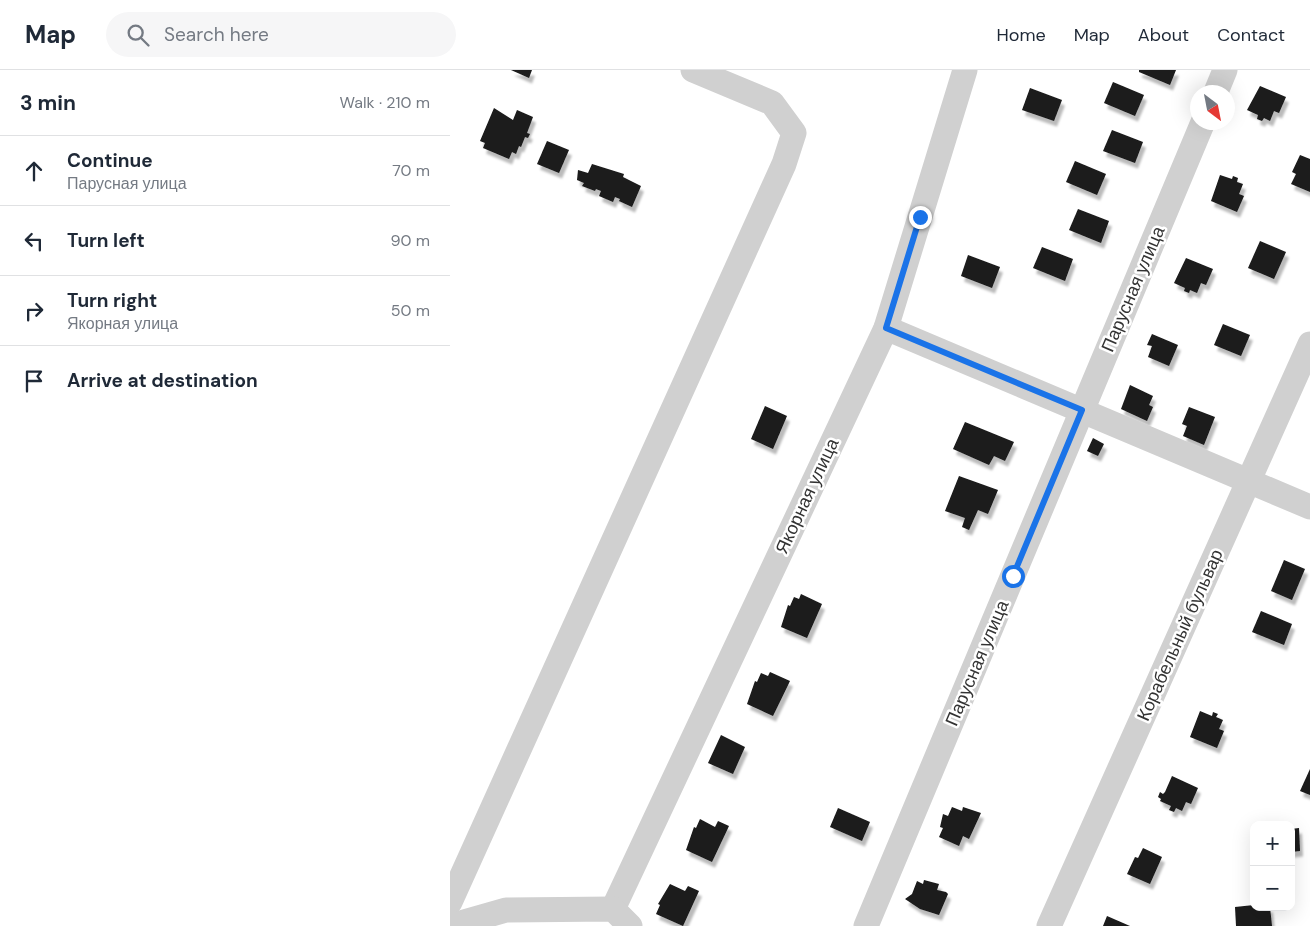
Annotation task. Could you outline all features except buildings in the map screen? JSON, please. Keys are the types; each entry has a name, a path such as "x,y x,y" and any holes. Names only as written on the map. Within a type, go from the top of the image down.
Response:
{"street":[{"path":"450,902 784,164 794,132 772,103 693,70"},
{"name":"Якорная улица","path":"622,918 886,328 965,70"},
{"path":"1219,85 1225,70"},
{"name":"Парусная улица","path":"866,926 1200,130"},
{"path":"886,328 1310,507"},
{"name":"Корабельный бульвар","path":"1049,926 1310,344"},
{"path":"450,926 506,910 622,918"}],"route":[{"path":"920,217 886,328 1082,410 1013,576"}]}
